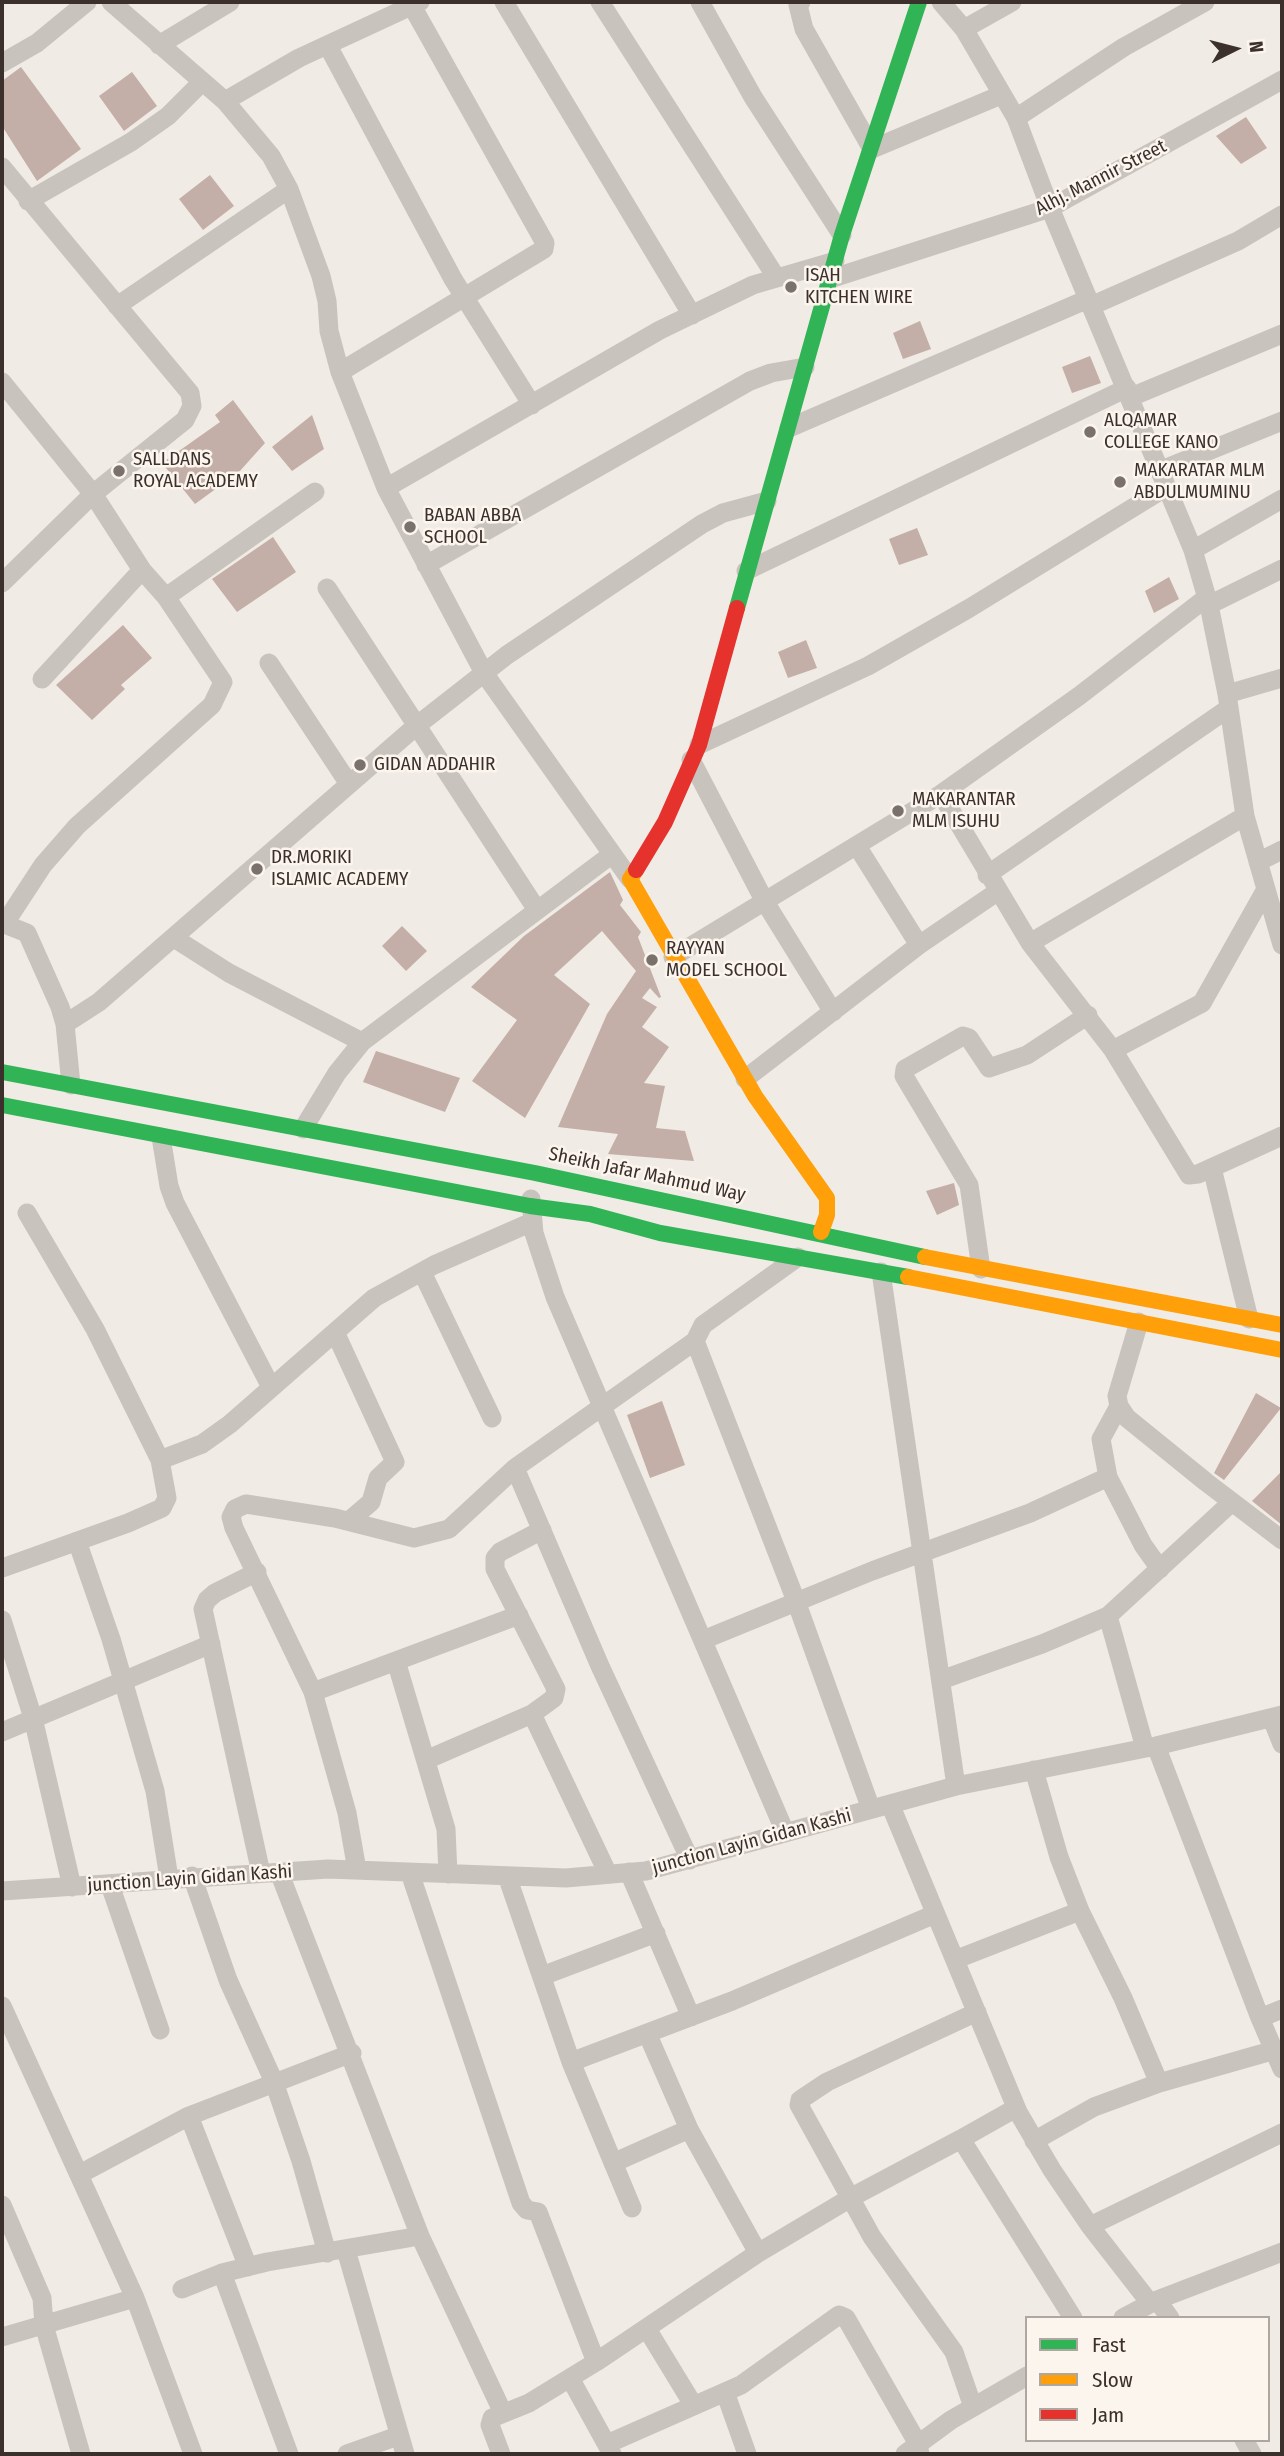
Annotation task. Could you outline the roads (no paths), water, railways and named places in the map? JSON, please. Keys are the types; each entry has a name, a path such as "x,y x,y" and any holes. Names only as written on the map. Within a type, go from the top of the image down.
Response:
{"main road":[{"path":"821,1233 827,1215 827,1198 745,1079 630,879 665,822 695,752 842,235 919,2"},
{"name":"Sheikh Jafar Mahmud Way","path":"2,1072 535,1173 981,1269 1282,1325"},
{"path":"2,1105 531,1214 590,1214 660,1233 881,1272 1282,1350"}],"street":[{"path":"2,63 37,43 87,2"},
{"path":"111,2 201,83 225,101 271,156 289,189 321,276 327,301 329,331 340,372 386,488 484,673 630,879"},
{"path":"159,45 230,2"},
{"path":"504,2 692,315"},
{"path":"600,2 776,277"},
{"path":"700,2 753,97 842,235"},
{"path":"801,2 797,5 804,29 872,149 1002,95"},
{"path":"941,2 964,29 1016,118 1050,208 1193,550 1208,602 1228,701 1245,816 1282,942"},
{"path":"964,29 1012,2"},
{"path":"1016,118 1124,47 1205,2"},
{"path":"225,101 299,58 416,4 545,243 539,255 340,372"},
{"path":"328,46 465,298 531,405"},
{"name":"Alhj. Mannir Street","path":"386,488 692,315 753,285 776,277 833,270 1050,208 1282,80"},
{"path":"28,201 131,142 168,116 201,83"},
{"path":"2,167 190,393 192,406 185,420 93,494 2,583"},
{"path":"117,306 289,189"},
{"path":"789,428 1238,241 1282,215"},
{"path":"746,571 1129,392 1282,334"},
{"path":"426,565 751,381 771,373 805,367"},
{"path":"2,382 93,494 142,570 166,597 223,682 212,705 77,827 43,865 3,923 27,933 65,1024 71,1085"},
{"path":"833,1012 765,902 695,752 868,666 968,609 1162,480 1282,421"},
{"path":"166,597 314,492"},
{"path":"1193,550 1282,499"},
{"path":"65,1024 99,1002 415,727 484,673 702,524 723,513 767,500"},
{"path":"673,957 941,794 1208,602 1282,569"},
{"path":"42,679 142,570"},
{"path":"327,588 415,727 537,910"},
{"path":"269,663 349,784"},
{"path":"987,875 1228,701 1282,678"},
{"path":"941,794 997,892 1030,943 1113,1050 1182,1169 1189,1175 1212,1168 1282,1136"},
{"path":"1030,943 1245,816"},
{"path":"857,846 919,945"},
{"path":"1258,862 1282,850"},
{"path":"303,1129 337,1073 362,1042 611,855"},
{"path":"1113,1050 1202,1003 1265,891"},
{"path":"745,1079 919,945 997,892"},
{"path":"174,937 229,973 362,1042"},
{"path":"981,1269 969,1185 904,1076 905,1069 962,1036 969,1038 989,1069 1027,1055 1088,1015"},
{"path":"160,1137 175,1203 271,1387"},
{"path":"1212,1168 1249,1319"},
{"path":"535,1173 531,1214 555,1297 785,1832"},
{"path":"2,1568 162,1508 167,1498 160,1460 95,1329 27,1213"},
{"path":"160,1460 202,1444 245,1412 374,1298 531,1214"},
{"path":"357,1870 347,1813 313,1692 234,1528 231,1517 239,1505 349,1521 414,1538 449,1529 515,1468 695,1341 703,1325 798,1257"},
{"path":"422,1272 492,1418"},
{"path":"881,1272 956,1786"},
{"path":"1139,1322 1117,1396 1119,1406 1127,1418 1282,1540"},
{"path":"335,1332 395,1462 394,1467 378,1478 370,1502 349,1521"},
{"path":"695,1341 880,1807 957,1959 1016,2108 1034,2141 1090,2225 1168,2316"},
{"path":"1119,1406 1101,1439 1108,1477 1143,1545 1160,1569"},
{"path":"515,1468 690,1860"},
{"path":"703,1640 796,1601 1030,1513 1108,1477"},
{"path":"941,1680 1042,1644 1108,1616 1231,1502"},
{"path":"426,1760 532,1714 554,1698 556,1689 495,1569 495,1558 500,1552 542,1530"},
{"path":"77,1541 123,1679 159,1807 169,1878"},
{"path":"257,1572 207,1600 203,1609 270,1872 352,2053 420,2236 503,2413"},
{"path":"313,1692 519,1615"},
{"path":"1034,2141 1094,2107 1159,2083 1279,2059 1151,1747 1108,1616"},
{"path":"2,1620 33,1718 72,1887"},
{"path":"2,1732 211,1644"},
{"path":"396,1661 446,1829 448,1874"},
{"path":"532,1714 608,1874"},
{"path":"1277,1717 1282,1744"},
{"name":"junction Layin Gidan Kashi","path":"2,1891 270,1872 357,1870 566,1878 629,1872 690,1860 956,1786 1151,1747 1277,1717"},
{"path":"1034,1770 1059,1857 1080,1911 1123,1998 1159,2083"},
{"path":"629,1872 691,2017"},
{"path":"410,1873 521,2203 527,2210 538,2212 596,2362"},
{"path":"192,1876 228,1980 274,2082 301,2161 337,2251 402,2445 347,2454"},
{"path":"507,1876 571,2062 632,2208"},
{"path":"110,1885 160,2030"},
{"path":"957,1959 1080,1911"},
{"path":"571,2062 691,2017 935,1913"},
{"path":"542,1976 656,1933"},
{"path":"2,2006 135,2298 193,2454"},
{"path":"1260,2018 1282,2009"},
{"path":"973,2407 954,2352 872,2237 852,2197 804,2118 800,2100 827,2082 977,2012"},
{"path":"647,2033 689,2129 758,2253"},
{"path":"80,2174 189,2116 352,2053"},
{"path":"501,2454 490,2425 492,2418 529,2403 570,2378 758,2253 852,2197 1016,2108"},
{"path":"189,2116 248,2267"},
{"path":"613,2163 689,2129"},
{"path":"1090,2225 1282,2133"},
{"path":"961,2139 1072,2316"},
{"path":"2,2205 42,2298 44,2325 81,2454"},
{"path":"182,2289 222,2273 248,2267 420,2236"},
{"path":"1127,2316 1154,2301 1282,2252"},
{"path":"222,2273 289,2454"},
{"path":"2,2337 135,2298"},
{"path":"570,2378 609,2449 741,2385 839,2315 846,2318 914,2451 973,2407 1025,2377"},
{"path":"647,2329 694,2406"},
{"path":"725,2392 747,2454"}],"place":[{"name":"ISAH KITCHEN WIRE","path":"791,287"},
{"name":"ALQAMAR COLLEGE KANO","path":"1090,432"},
{"name":"SALLDANS ROYAL ACADEMY","path":"119,471"},
{"name":"MAKARATAR MLM ABDULMUMINU","path":"1120,482"},
{"name":"BABAN ABBA SCHOOL","path":"410,527"},
{"name":"GIDAN ADDAHIR","path":"360,765"},
{"name":"MAKARANTAR MLM ISUHU","path":"898,811"},
{"name":"DR.MORIKI ISLAMIC ACADEMY","path":"257,869"},
{"name":"RAYYAN MODEL SCHOOL","path":"652,960"}]}
